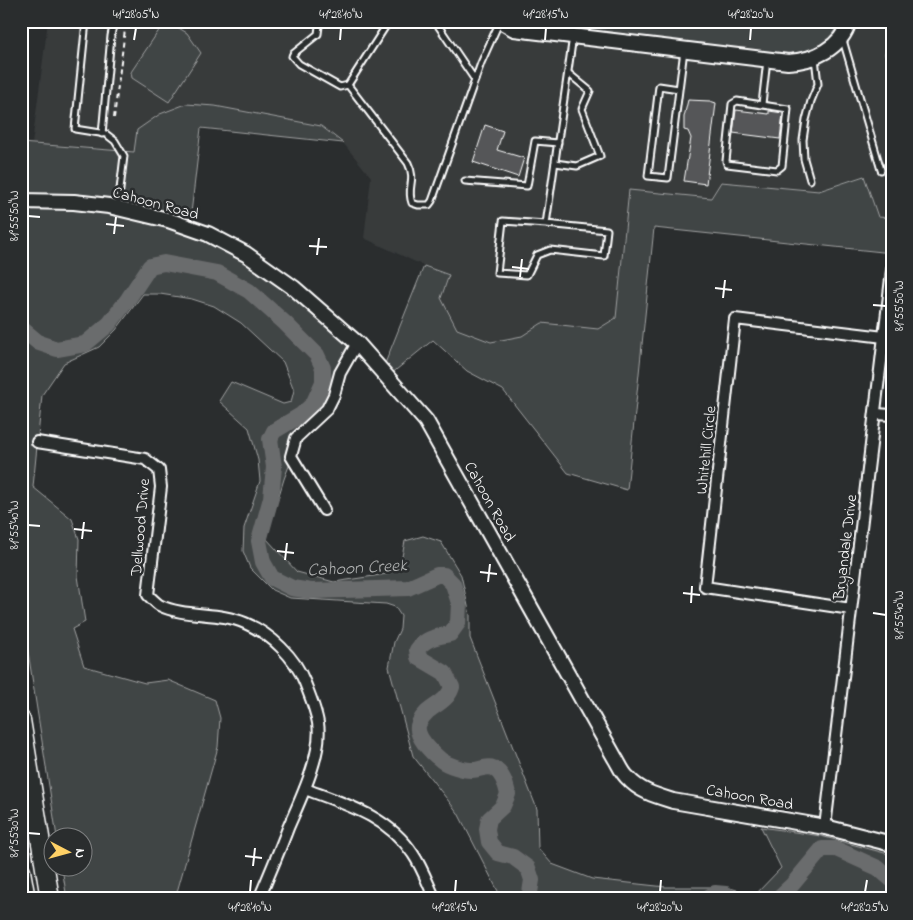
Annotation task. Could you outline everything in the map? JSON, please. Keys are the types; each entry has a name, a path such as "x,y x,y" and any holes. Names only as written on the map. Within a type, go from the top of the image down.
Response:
{"highway":[{"path":"21,720 50,899"},
{"path":"21,871 26,899"}],"street":[{"path":"500,21 514,29 788,62 802,61 814,57 837,41 849,21"},
{"name":"Cahoon Road","path":"21,201 74,202 117,208 168,220 200,231 246,254 294,288 357,343 426,421 627,778 655,796 673,801 825,828 892,844"},
{"name":"Bryandale Drive","path":"825,828 892,270"},
{"name":"Whitehill Circle","path":"851,609 705,587 734,319 884,337"},
{"path":"324,510 291,456 296,438 327,409 334,395 340,373 357,343"},
{"path":"876,414 892,415"},
{"name":"Dellwood Drive","path":"37,442 145,459 159,470 161,487 148,595 159,604 174,610 244,622 267,636 286,652 301,672 318,724 316,752 305,789 259,899"},
{"path":"305,789 365,812 392,830 413,854 435,899"}],"lane":[{"path":"86,21 75,129 106,134 115,141 124,156 117,208"},
{"path":"102,134 114,21"},
{"path":"316,21 319,26 318,34 292,54 292,56 299,64 340,87 348,85 389,21"},
{"path":"435,21 474,80"},
{"path":"348,85 408,163 413,176 410,192 412,203 425,206 432,201 474,80 500,21"},
{"path":"841,35 880,170"},
{"path":"546,224 573,36"},
{"path":"892,38 890,54 892,56"},
{"path":"679,89 659,86 648,176 668,178 684,49"},
{"path":"810,180 804,158 804,140 806,120 818,84 814,57"},
{"path":"762,104 767,59"},
{"path":"555,163 577,166 600,156 582,110 590,91 568,73"},
{"path":"737,101 762,104 786,108 789,111 782,166 777,170 727,164 732,104 737,101"},
{"path":"465,181 526,186 535,141 558,143"},
{"path":"503,221 546,224 607,230 604,256 550,250 537,255 526,275 497,273 503,221"}],"path":[{"path":"114,118 126,21"}],"shaded area":[{"path":"48,21 494,21 808,63 851,21 892,21 892,218 878,217 864,176 819,191 721,182 711,198 629,190 616,318 598,329 542,323 522,336 491,342 457,329 441,298 449,275 424,266 364,238 371,177 343,143 321,126 215,106 135,152 32,144"},
{"path":"510,21 840,21 820,48 787,57 516,24"},
{"path":"169,22 187,33 201,53 169,102 132,78 131,72 164,23"},
{"path":"186,104 215,106 321,126 343,143 201,128 190,222 361,342 343,378 299,440 284,479 266,538 297,572 334,582 387,574 400,567 405,541 423,536 441,542 461,575 470,615 470,638 537,809 538,848 552,864 592,879 666,887 726,887 755,895 781,868 761,827 821,836 892,855 892,899 850,899 827,895 818,899 502,899 458,813 413,756 389,667 394,642 400,629 401,616 395,607 386,604 290,598 272,590 250,568 243,551 244,528 260,481 258,460 249,428 219,401 231,382 283,404 291,402 294,390 283,362 241,323 214,306 192,299 160,294 143,294 116,330 99,347 64,363 42,395 33,487 72,519 79,539 78,576 85,622 72,629 84,666 145,683 168,680 215,700 220,718 218,747 175,899 67,899 64,878 92,878 92,828 56,828 21,607 21,143 134,152 137,130 160,114"},
{"path":"864,176 878,217 892,218 892,253 654,228 627,490 568,473 503,390 467,371 433,340 391,374 384,366 424,266 449,275 441,298 457,329 491,342 522,336 542,323 598,329 616,318 629,190 711,198 721,182 819,191"}],"building":[{"path":"688,100 716,103 706,184 684,181 691,138 688,131 684,130 684,117"},
{"path":"736,110 769,114 769,111 783,113 780,139 733,133"},
{"path":"485,125 503,131 497,150 524,158 518,177 473,162"}],"waterway":[{"name":"Cahoon Creek","path":"21,328 39,343 57,349 85,344 109,324 150,266 164,263 217,273 249,291 317,355 323,368 323,382 313,404 301,415 274,431 270,439 274,467 271,498 259,541 263,562 272,578 292,588 311,591 408,588 437,575 444,575 453,584 459,603 458,623 450,634 427,640 417,650 418,657 445,673 452,687 445,698 422,717 418,728 419,733 429,748 447,764 468,770 490,767 502,776 508,794 503,806 489,819 487,829 489,842 498,853 513,857 528,868 532,880 529,899"},
{"name":"Cahoon Creek","path":"777,899 792,885 822,849 836,849 878,868 892,880"},
{"name":"Cahoon Creek","path":"705,899 715,893 726,894 732,899"}]}
